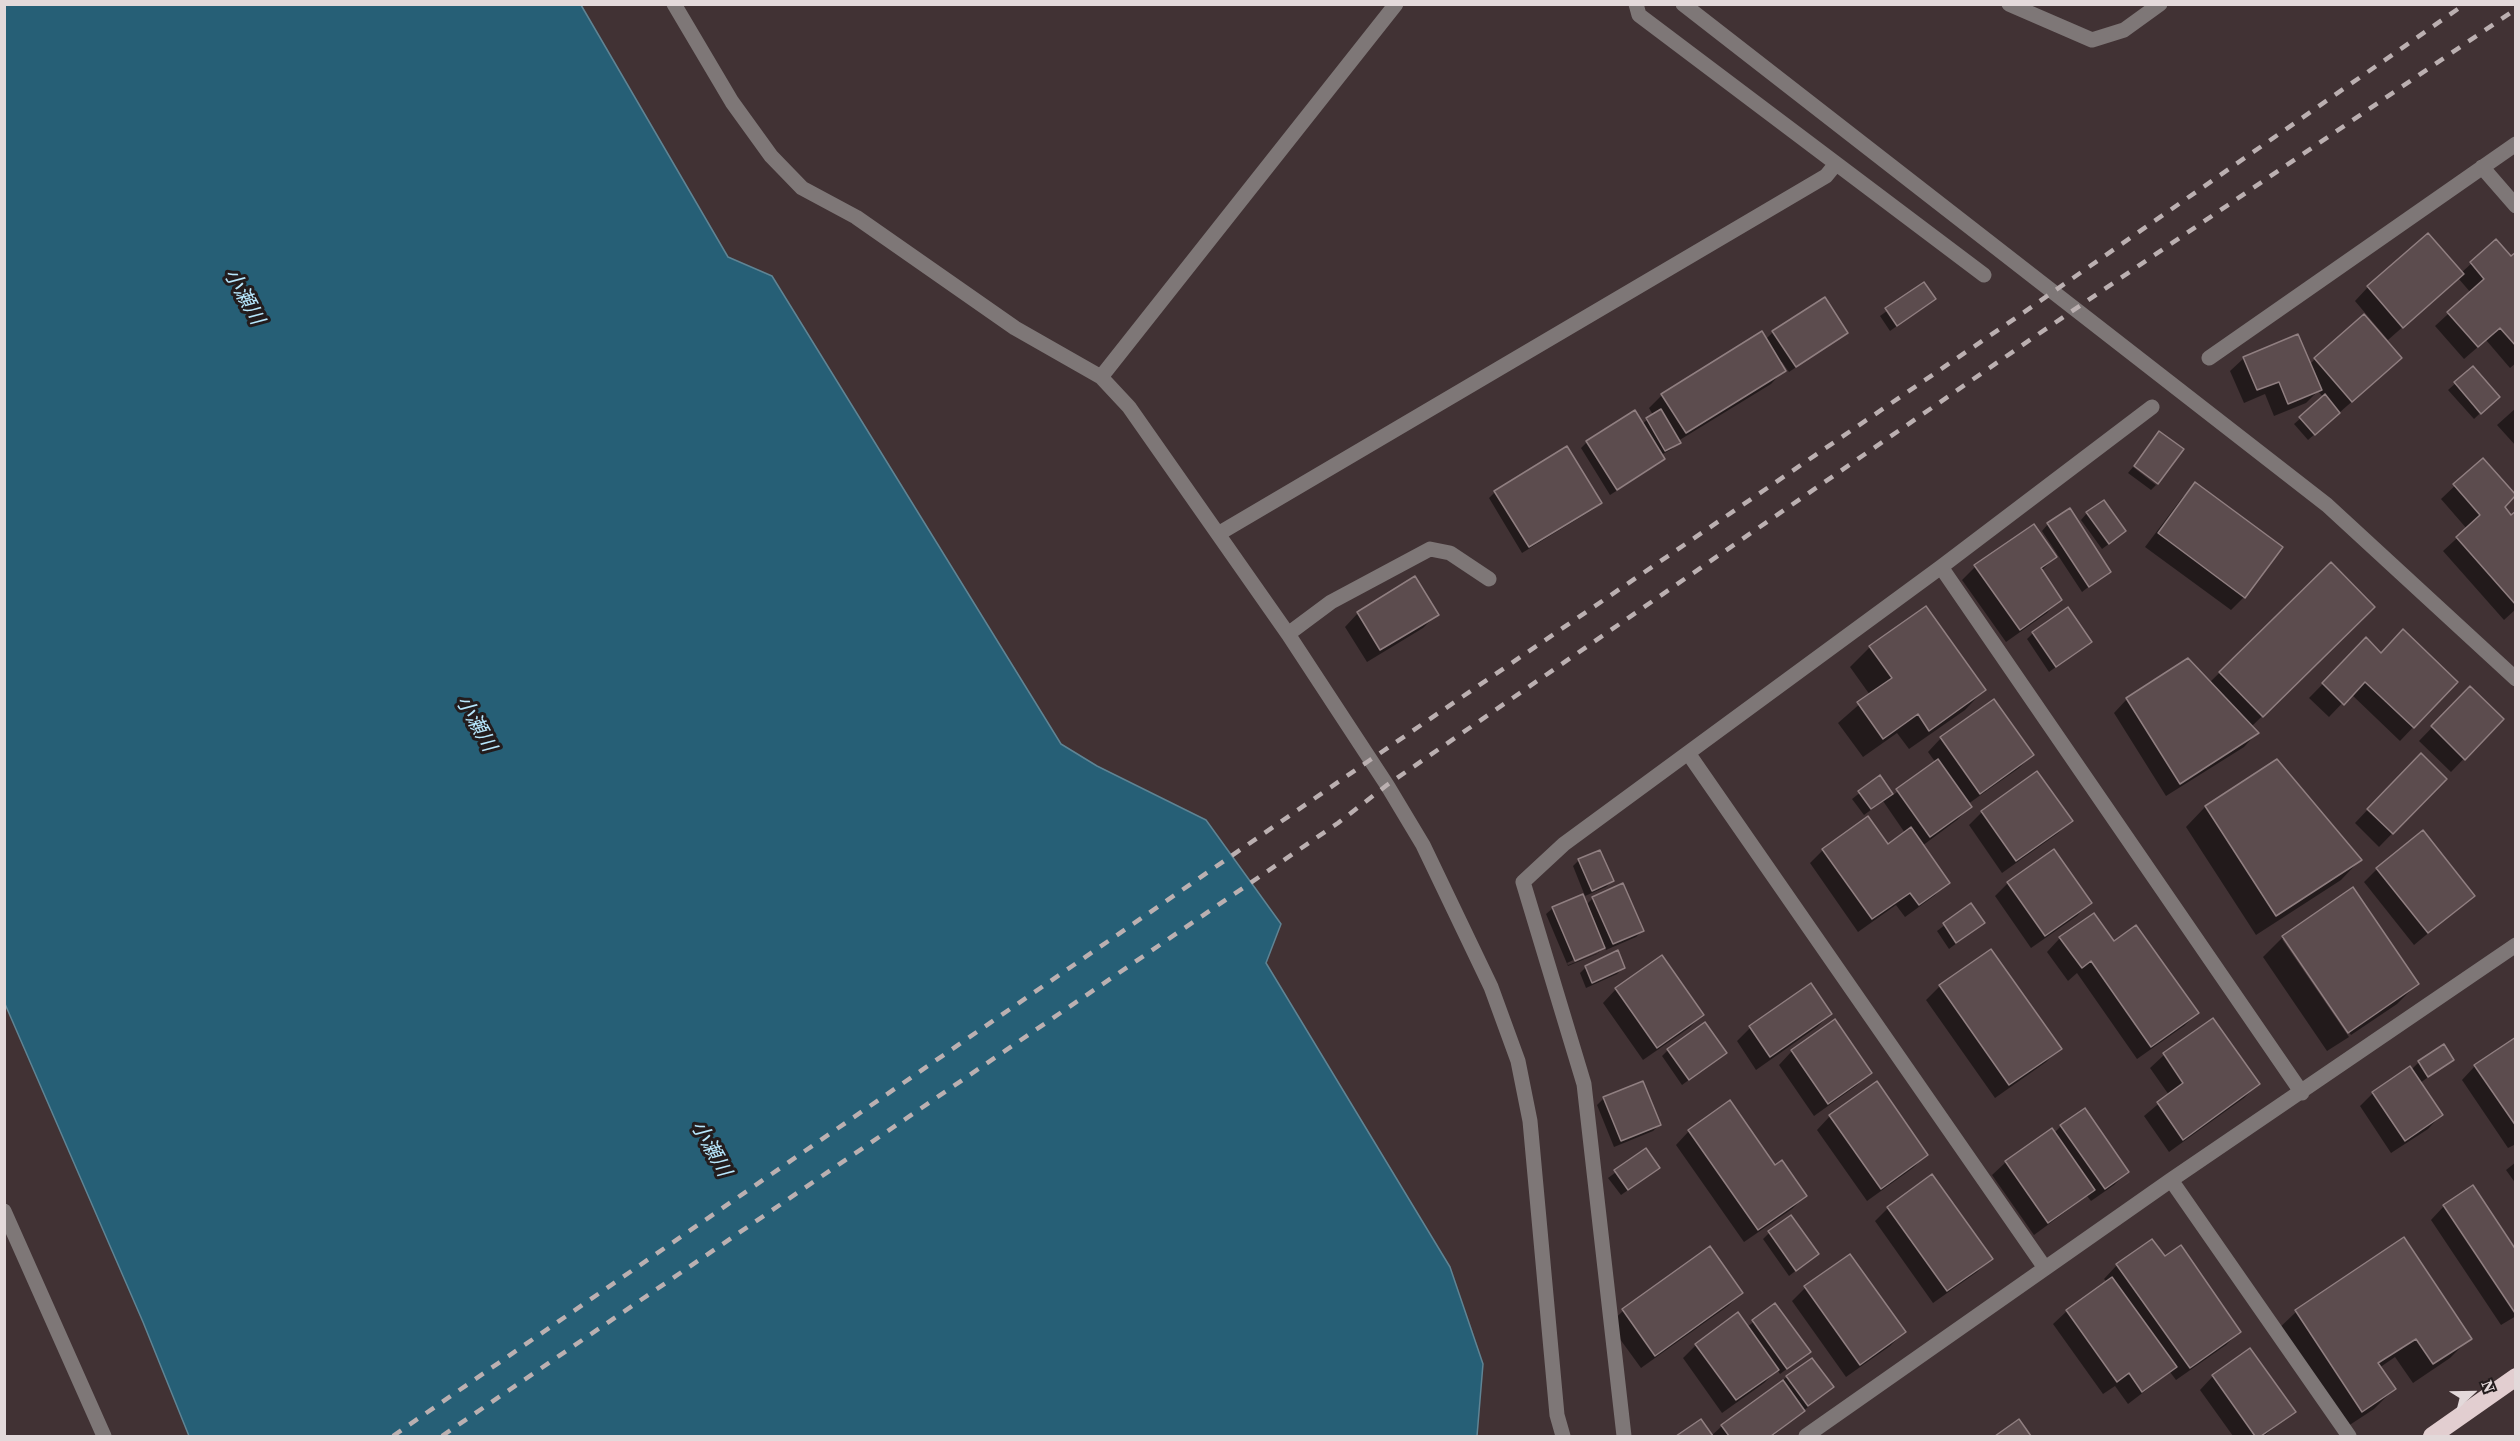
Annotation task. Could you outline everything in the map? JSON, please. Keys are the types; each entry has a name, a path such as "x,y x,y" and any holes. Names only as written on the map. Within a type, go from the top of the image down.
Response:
{"highway":[{"path":"2432,1437 2516,1377"}],"street":[{"path":"674,4 732,102 771,156 802,188 856,217 1015,328 1101,377 1129,406 1288,633 1388,785 1423,844 1491,987 1518,1061 1530,1121 1556,1404 1563,1437"},
{"path":"1101,377 1396,4"},
{"path":"1636,4 1639,15 1835,165 1984,275"},
{"path":"1683,4 2327,505 2516,679"},
{"path":"2009,4 2092,40 2124,30 2160,4"},
{"path":"2209,358 2516,144"},
{"path":"1218,534 1826,176 1835,165"},
{"path":"2482,167 2516,206"},
{"path":"1624,1437 1584,1084 1523,882 1564,844 1941,567 2152,407"},
{"path":"1288,633 1331,602 1430,549 1450,553 1489,579"},
{"path":"1941,567 2302,1093"},
{"path":"1688,753 2045,1268"},
{"path":"1806,1437 2171,1180 2302,1093 2516,945"},
{"path":"2171,1180 2349,1437"},
{"path":"4,1211 104,1437"}],"water":[{"name":"小瀬川","path":"4,5 581,5 728,257 772,276 1061,744 1097,766 1206,820 1281,924 1266,963 1450,1267 1483,1364 1477,1436 189,1436 143,1322 5,1004"}],"building":[{"path":"2428,233 2464,274 2403,328 2367,286"},
{"path":"2496,239 2511,256 2516,252 2516,346 2500,328 2478,347 2447,312 2484,279 2470,262"},
{"path":"1924,282 1936,299 1897,326 1885,308"},
{"path":"1825,297 1848,333 1796,367 1772,331"},
{"path":"2364,314 2402,358 2352,402 2314,358"},
{"path":"1762,331 1786,371 1686,433 1661,394"},
{"path":"2298,334 2322,390 2288,404 2279,382 2257,390 2243,357"},
{"path":"2473,366 2500,397 2481,414 2454,382"},
{"path":"2325,394 2340,413 2315,435 2299,417"},
{"path":"1661,409 1681,443 1665,451 1646,418"},
{"path":"1635,410 1665,459 1617,490 1586,441"},
{"path":"2159,431 2184,449 2158,484 2134,466"},
{"path":"1567,446 1602,503 1529,547 1494,491"},
{"path":"2483,458 2516,495 2505,507 2511,515 2516,511 2516,605 2456,537 2480,515 2453,484"},
{"path":"2195,482 2283,547 2245,598 2158,533"},
{"path":"2104,500 2126,531 2109,544 2086,512"},
{"path":"2070,508 2111,572 2089,587 2047,523"},
{"path":"2034,524 2057,557 2041,568 2062,600 2020,630 1974,565"},
{"path":"2331,562 2375,607 2263,717 2219,672"},
{"path":"1415,576 1439,615 1380,650 1357,612"},
{"path":"1926,606 1986,690 1929,731 1918,714 1883,739 1857,702 1892,678 1869,646"},
{"path":"2068,607 2092,642 2056,667 2032,632"},
{"path":"2403,629 2458,682 2414,728 2365,682 2344,705 2322,683 2366,637 2381,653"},
{"path":"2188,658 2259,733 2180,784 2126,698"},
{"path":"2470,686 2504,719 2465,760 2431,726"},
{"path":"1994,699 2034,755 1980,794 1940,737"},
{"path":"2421,753 2447,779 2393,834 2367,809"},
{"path":"1938,759 1972,807 1930,837 1896,789"},
{"path":"2277,759 2362,860 2276,916 2205,806"},
{"path":"2037,771 2073,821 2016,861 1981,811"},
{"path":"1880,775 1893,794 1871,809 1858,791"},
{"path":"1868,816 1888,844 1911,827 1950,883 1919,905 1910,893 1872,919 1822,849"},
{"path":"2423,830 2475,896 2428,933 2376,868"},
{"path":"2054,849 2092,903 2045,936 2007,882"},
{"path":"1600,850 1614,881 1592,891 1578,859"},
{"path":"1623,883 1644,931 1613,944 1592,897"},
{"path":"2353,887 2419,984 2348,1033 2282,936"},
{"path":"1583,894 1605,948 1575,961 1552,907"},
{"path":"1971,903 1985,923 1956,943 1943,923"},
{"path":"2094,913 2114,941 2136,925 2199,1013 2151,1047 2091,961 2082,968 2059,937"},
{"path":"1991,949 2062,1049 2009,1085 1939,985"},
{"path":"1618,950 1625,968 1592,983 1585,966"},
{"path":"1662,955 1704,1015 1657,1048 1615,988"},
{"path":"1811,983 1832,1014 1770,1057 1749,1026"},
{"path":"2213,1018 2260,1084 2183,1140 2157,1102 2183,1083 2163,1053"},
{"path":"1835,1019 1872,1073 1828,1104 1791,1050"},
{"path":"1705,1022 1727,1053 1689,1080 1667,1049"},
{"path":"2516,1037 2516,1126 2474,1065"},
{"path":"2444,1044 2454,1060 2428,1077 2418,1061"},
{"path":"2410,1066 2443,1115 2405,1141 2372,1092"},
{"path":"1643,1081 1661,1125 1621,1141 1603,1097"},
{"path":"1877,1081 1928,1155 1881,1189 1829,1115"},
{"path":"1730,1100 1775,1165 1782,1160 1807,1196 1758,1230 1688,1130"},
{"path":"2085,1108 2129,1172 2105,1189 2060,1125"},
{"path":"2052,1128 2095,1190 2048,1223 2005,1161"},
{"path":"1646,1148 1660,1168 1628,1190 1614,1170"},
{"path":"1932,1174 1993,1259 1947,1291 1887,1207"},
{"path":"2473,1185 2516,1250 2515,1313 2443,1205"},
{"path":"1791,1215 1819,1254 1796,1271 1768,1231"},
{"path":"2404,1237 2472,1339 2433,1364 2416,1339 2378,1363 2396,1389 2362,1412 2295,1310"},
{"path":"2152,1239 2165,1256 2181,1245 2241,1332 2190,1368 2116,1264"},
{"path":"1710,1246 1743,1293 1655,1356 1622,1309"},
{"path":"1850,1254 1906,1332 1860,1365 1804,1286"},
{"path":"2112,1277 2177,1367 2142,1392 2129,1373 2117,1382 2066,1310"},
{"path":"1775,1303 1811,1352 1787,1369 1752,1320"},
{"path":"1738,1312 1779,1370 1736,1400 1695,1344"},
{"path":"2250,1348 2296,1412 2261,1436 2255,1436 2212,1375"},
{"path":"1812,1358 1834,1387 1808,1406 1786,1376"},
{"path":"1783,1380 1805,1411 1771,1436 1729,1436 1721,1425"},
{"path":"1701,1419 1713,1436 1676,1436"},
{"path":"2019,1419 2031,1436 1995,1436"}],"railway":[{"path":"393,1436 1370,760 2020,315 2465,4"},
{"path":"442,1436 1338,823 1387,785 2037,335 2516,9"}]}
